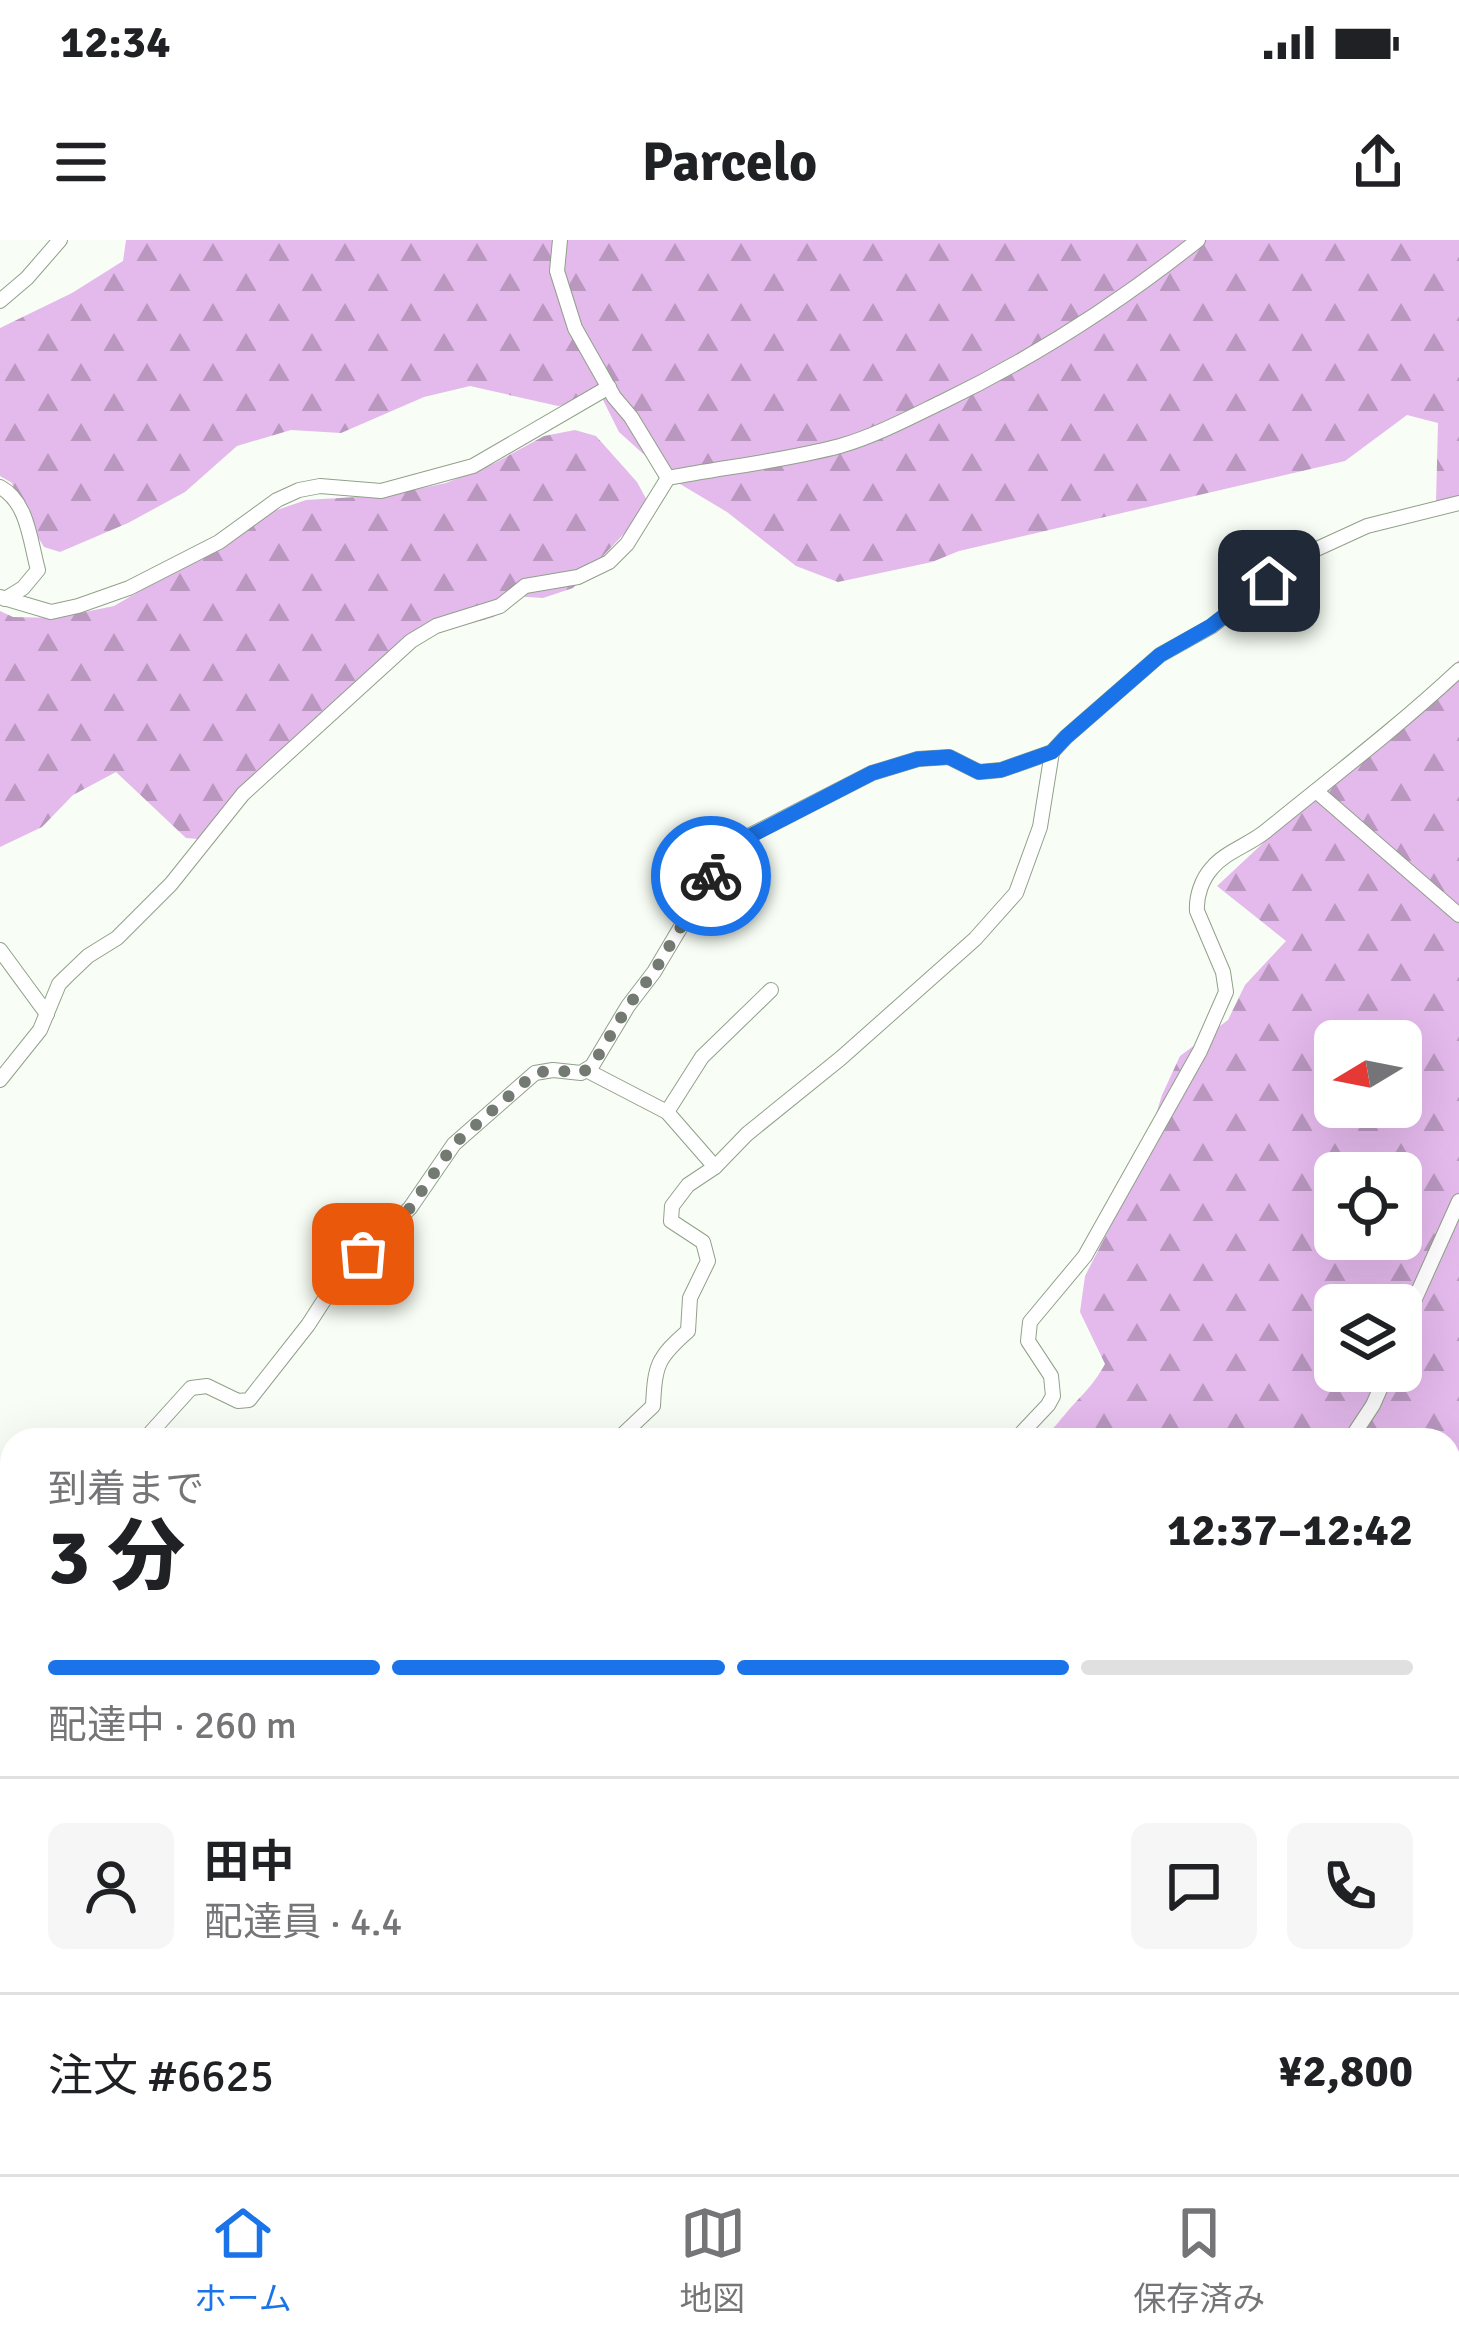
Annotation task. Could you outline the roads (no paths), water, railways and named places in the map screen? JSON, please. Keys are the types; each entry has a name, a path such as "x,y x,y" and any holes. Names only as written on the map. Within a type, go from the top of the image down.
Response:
{"street":[{"path":"0,301 60,240"},
{"path":"560,240 557,271 575,328 668,478"},
{"path":"0,1080 40,1030 65,977 117,938 171,884 243,794 411,641 436,626 500,606 525,586 578,577 609,562 627,544 668,478 843,445 907,419 1042,349 1198,240"},
{"path":"3,598 51,612 129,588 219,542 277,500 299,490 320,486 381,491 473,466 605,382"},
{"path":"0,487 20,505 38,570 23,588 3,598"},
{"path":"155,1428 191,1388 207,1386 238,1401 249,1400 308,1325 339,1276 410,1208 454,1144 535,1073 581,1073 592,1066 729,847 872,773 918,759 949,757 979,772 1001,770 1052,752 1160,655 1211,626 1297,559 1366,526 1459,503"},
{"path":"1026,1428 1053,1396 1048,1368 1028,1341 1030,1322 1085,1256 1200,1052 1226,992 1223,972 1197,911 1203,881 1216,863 1253,842 1459,670"},
{"path":"630,1428 653,1406 654,1369 664,1351 688,1330 690,1298 708,1261 703,1242 671,1221 672,1206 688,1185 715,1167 747,1134 975,939 1016,893 1040,826 1052,752"},
{"path":"1316,790 1459,915"},
{"path":"0,950 46,1014"},
{"path":"667,1112 702,1058 771,990"},
{"path":"586,1070 667,1112 715,1167"},
{"path":"1422,1284 1459,1201"},
{"path":"1358,1428 1379,1392"}]}
